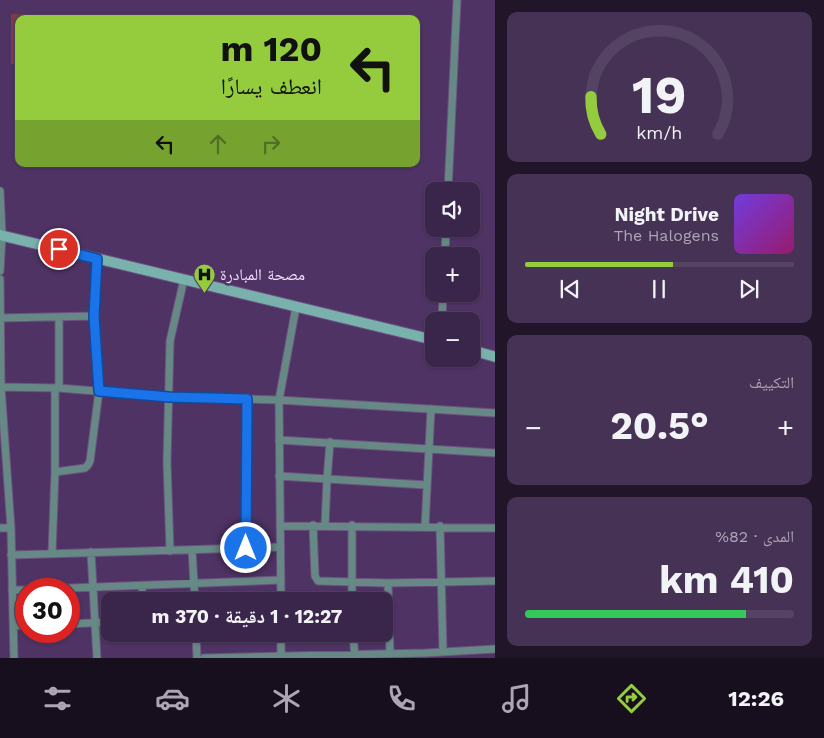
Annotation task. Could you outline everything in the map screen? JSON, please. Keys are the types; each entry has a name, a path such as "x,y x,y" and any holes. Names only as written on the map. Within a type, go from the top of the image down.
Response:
{"street":[{"path":"448,182 457,0"},
{"path":"0,191 0,271"},
{"path":"1,235 425,338"},
{"path":"55,472 85,468 88,465 99,391 94,316 97,259"},
{"path":"0,278 0,386 11,528 14,658"},
{"path":"170,551 167,462 170,341 184,279"},
{"path":"281,592 279,400 296,307"},
{"path":"0,318 94,316"},
{"path":"52,554 59,317"},
{"path":"480,353 495,357"},
{"path":"0,386 57,388 169,397 279,400 495,413"},
{"path":"246,548 247,399"},
{"path":"425,527 431,409"},
{"path":"279,440 495,453"},
{"path":"325,525 330,442"},
{"path":"279,476 426,485"},
{"path":"313,525 315,578 318,581 495,581"},
{"path":"280,526 352,525 495,528"},
{"path":"351,592 352,525"},
{"path":"440,526 443,652"},
{"path":"0,528 11,528"},
{"path":"11,555 280,547"},
{"path":"192,550 194,592"},
{"path":"91,552 97,658"},
{"path":"80,587 281,580"},
{"path":"388,582 390,654"},
{"path":"142,586 142,592"},
{"path":"80,624 101,623"},
{"path":"196,642 197,658"},
{"path":"281,642 281,657"},
{"path":"354,642 355,656"},
{"path":"204,658 390,654 425,656 443,652 495,649"}],"shaded area":[{"path":"11,14 79,15 15,15 15,64 11,64"}],"place":[{"name":"مصحة المبادرة","path":"204,293"}],"route":[{"path":"59,249 97,259 94,316 99,391 169,397 247,399 246,548"}]}
